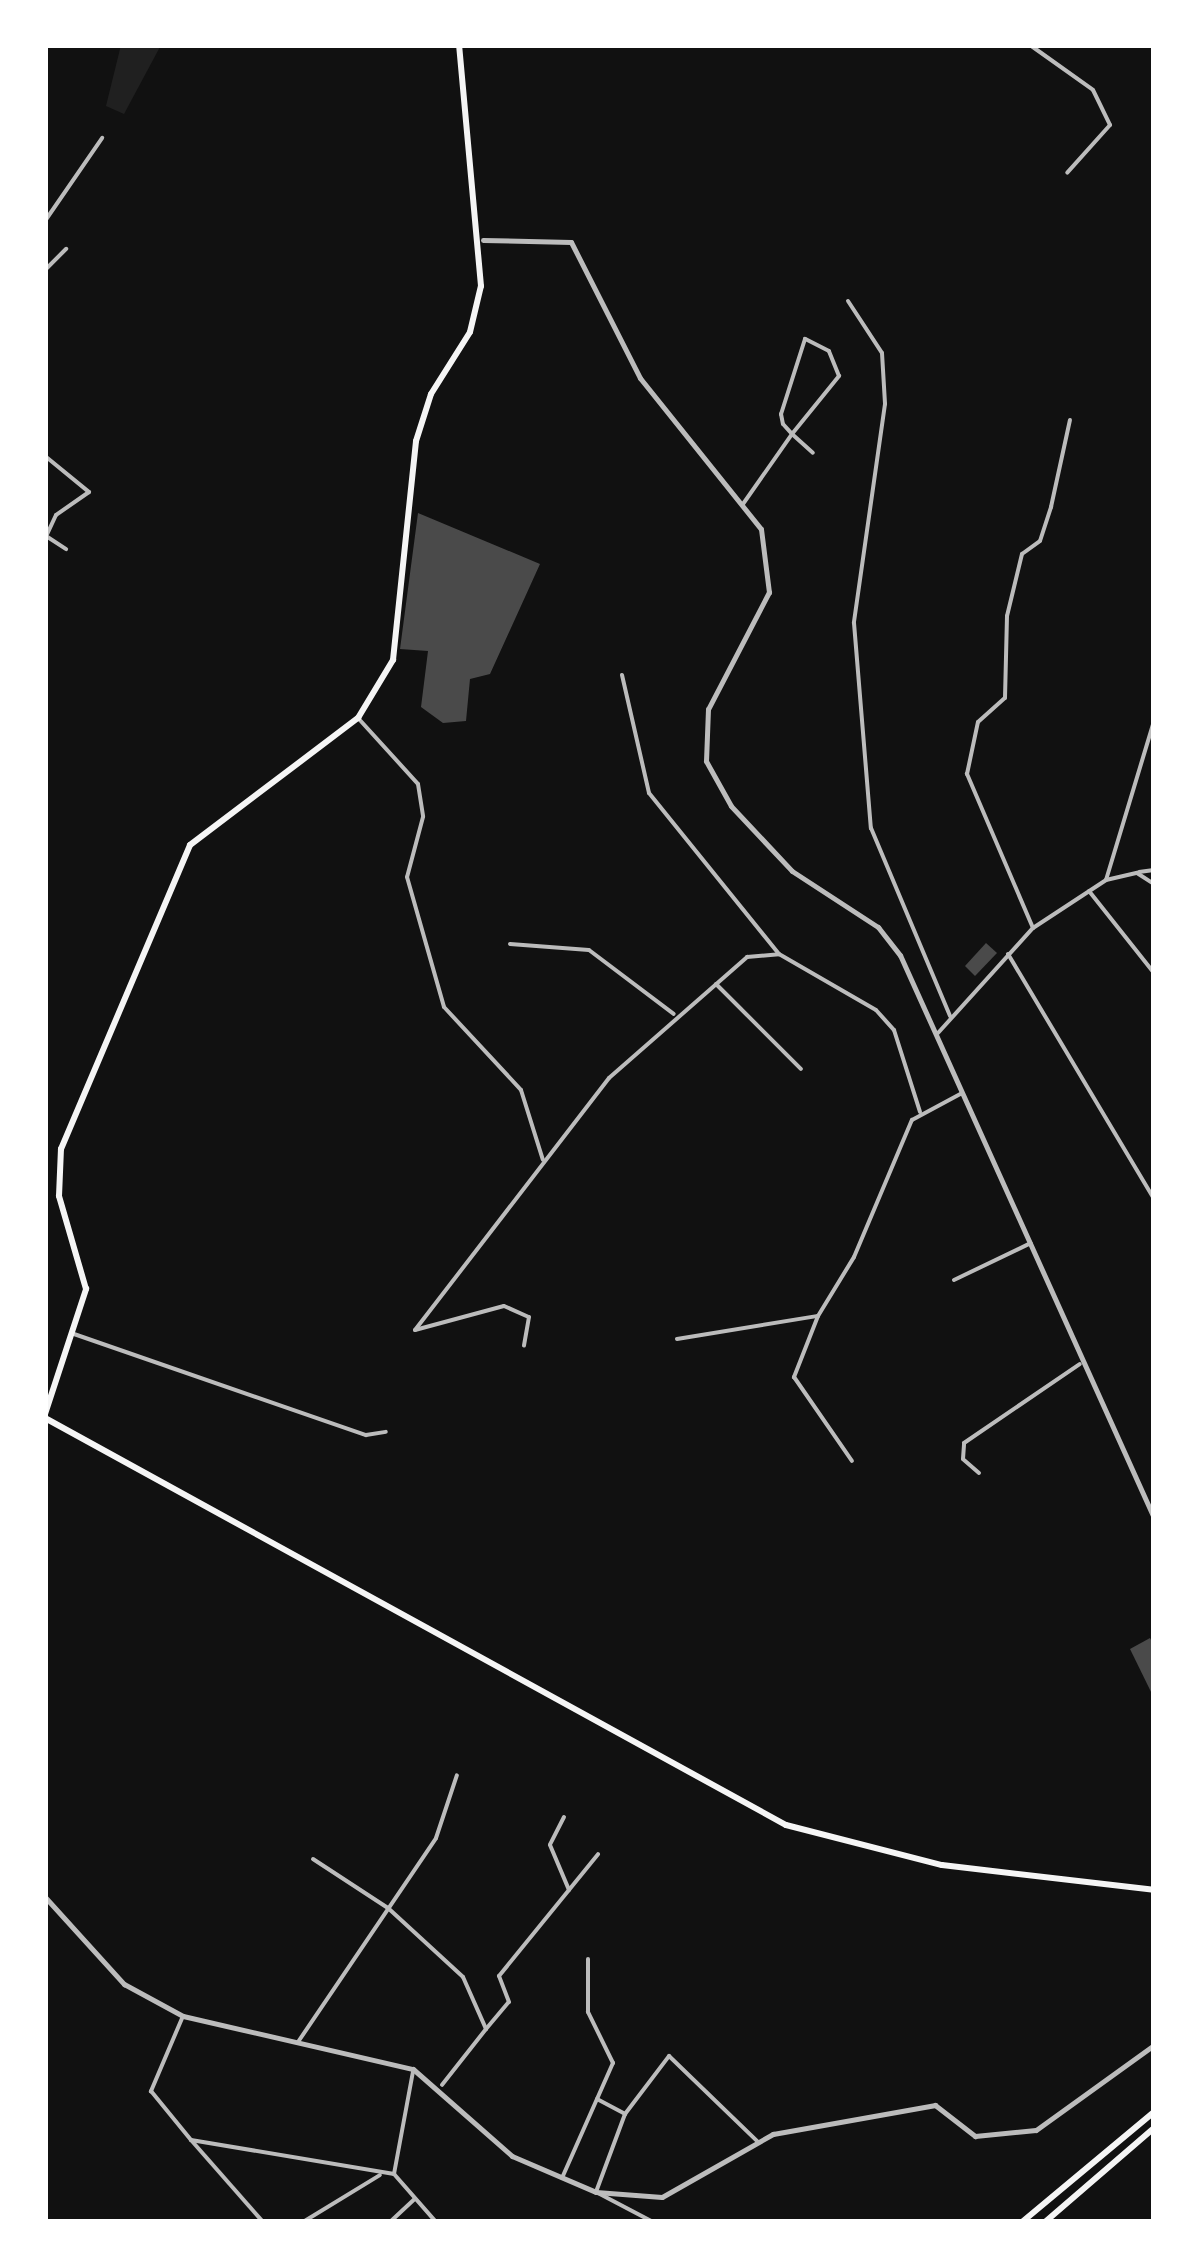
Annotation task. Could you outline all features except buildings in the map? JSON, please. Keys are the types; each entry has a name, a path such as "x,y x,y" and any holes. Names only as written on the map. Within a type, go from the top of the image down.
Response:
{"main road":[{"path":"458,45 483,240 470,332 431,394 416,442 392,660 358,718 190,845 58,1163 86,1288 45,1416 786,1825 942,1865 1154,1890"},
{"path":"1022,2222 1154,2112"},
{"path":"1045,2222 1154,2128"}],"street":[{"path":"1030,45 1094,90 1110,126 1067,173"},
{"path":"45,221 102,138"},
{"path":"483,240 571,242 640,378 743,504 769,552 769,592 708,708 706,762 732,806 792,872 878,927 938,1034 1080,1364 1154,1518"},
{"path":"45,270 66,249"},
{"path":"848,302 882,352 885,404 854,623 871,828 950,1016"},
{"path":"743,504 792,434 840,376 829,351 805,338 781,414 792,434 813,454"},
{"path":"1033,928 967,774 978,722 1005,698 1007,616 1022,554 1040,540 1051,507 1070,420"},
{"path":"45,456 88,492 56,515 46,536 66,549"},
{"path":"622,675 648,793 779,954 876,1010 894,1030 920,1112"},
{"path":"358,718 418,784 423,817 407,877 444,1007 522,1090 543,1160"},
{"path":"1106,880 1154,721"},
{"path":"938,1034 950,1016 1033,928 1106,880 1154,870"},
{"path":"1137,873 1154,884"},
{"path":"1089,891 1154,973"},
{"path":"510,944 589,950 674,1014"},
{"path":"524,1346 528,1316 504,1306 415,1330 543,1160 674,1014 746,957 779,954"},
{"path":"1008,954 1154,1199"},
{"path":"716,984 800,1070"},
{"path":"852,1461 794,1377 818,1316 920,1112 964,1092"},
{"path":"954,1280 1031,1243"},
{"path":"677,1340 818,1316"},
{"path":"74,1334 366,1435 386,1432"},
{"path":"979,1473 963,1458 964,1443 1080,1364"},
{"path":"298,2042 436,1838 457,1776"},
{"path":"564,1817 550,1845 569,1890"},
{"path":"442,2086 509,2002 499,1976 598,1854"},
{"path":"313,1858 388,1908 462,1978 486,2028"},
{"path":"45,1897 124,1984 183,2016 413,2069 442,2086 512,2156 596,2192 653,2222"},
{"path":"562,2178 613,2062 588,2012 588,1959"},
{"path":"183,2016 150,2091 263,2222"},
{"path":"596,2192 662,2197 758,2142 935,2104 975,2136 1036,2130 1154,2045"},
{"path":"596,2192 625,2114 669,2056 758,2142"},
{"path":"394,2174 413,2069"},
{"path":"597,2099 625,2114"},
{"path":"191,2140 394,2174 436,2222"},
{"path":"303,2222 382,2174"},
{"path":"390,2222 415,2199"}],"shaded area":[{"path":"121,45 161,45 124,114 106,106"}]}
